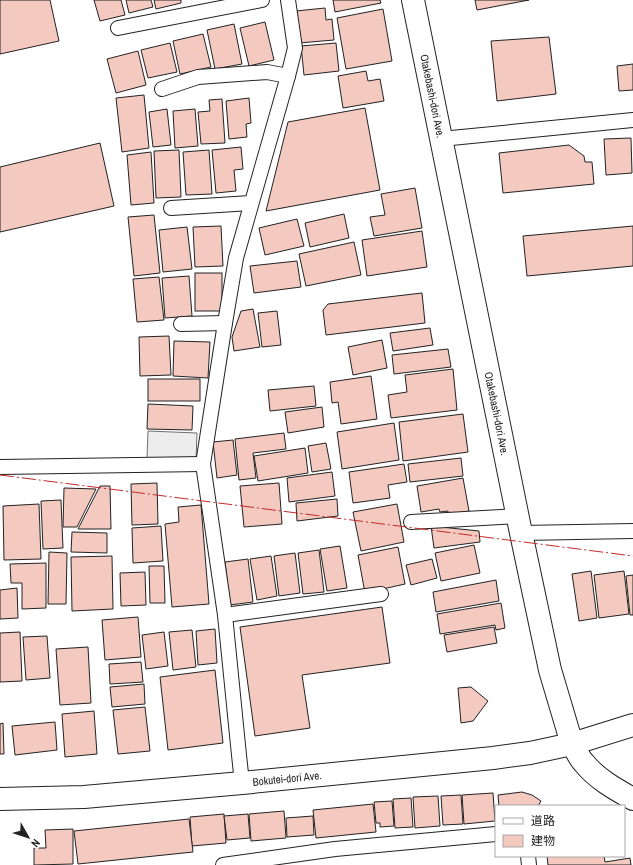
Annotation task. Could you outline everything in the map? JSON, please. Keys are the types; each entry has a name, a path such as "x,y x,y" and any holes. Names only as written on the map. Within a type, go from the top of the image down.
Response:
{"main road":[{"name":"Otakebashi-dori Ave.","path":"414,0 519,524 550,670 572,744 583,762 598,777 633,799"},
{"name":"Bokutei-dori Ave.","path":"0,799 84,797 493,758 530,753 572,744 633,725"}],"lane":[{"path":"118,28 262,0"},
{"path":"242,783 225,615 203,464 236,258 295,48 288,0"},
{"path":"162,89 198,77 267,72 288,76"},
{"path":"441,139 633,120"},
{"path":"171,208 252,203"},
{"path":"181,324 225,324"},
{"path":"0,467 203,464"},
{"path":"411,522 519,524 633,531"},
{"path":"225,615 381,594"},
{"path":"223,865 335,849 495,834"}],"shaded area":[{"path":"148,431 197,433 196,460 147,458"}],"building":[{"path":"0,0 50,0 59,41 0,54"},
{"path":"94,0 121,0 125,15 100,21"},
{"path":"126,0 151,0 153,7 129,13"},
{"path":"154,0 181,0 181,3 156,9"},
{"path":"333,0 380,0 381,3 335,12"},
{"path":"475,0 529,0 477,10"},
{"path":"325,8 326,20 332,19 334,40 299,43 296,11"},
{"path":"383,9 392,61 346,69 337,18"},
{"path":"265,22 274,60 249,66 240,28"},
{"path":"234,24 242,64 215,69 207,30"},
{"path":"203,34 211,67 180,74 173,41"},
{"path":"549,37 556,94 497,101 491,41"},
{"path":"170,43 177,72 148,78 141,50"},
{"path":"336,43 339,71 304,75 301,46"},
{"path":"138,51 146,85 116,93 107,59"},
{"path":"633,64 633,90 619,91 617,66"},
{"path":"366,71 368,81 380,79 384,101 343,108 338,76"},
{"path":"144,95 149,148 122,152 116,98"},
{"path":"249,98 251,123 246,124 247,137 229,139 226,101"},
{"path":"222,99 225,143 201,144 198,112 210,111 209,100"},
{"path":"365,108 380,190 266,211 288,122"},
{"path":"167,109 171,145 153,147 149,112"},
{"path":"195,109 198,146 175,148 173,111"},
{"path":"631,138 632,173 606,175 604,139"},
{"path":"100,143 114,206 0,232 0,167"},
{"path":"569,145 584,156 585,162 592,162 594,184 503,193 499,153"},
{"path":"241,147 243,169 234,170 236,191 216,193 212,150"},
{"path":"179,150 181,197 156,198 154,151"},
{"path":"209,150 212,194 186,195 183,152"},
{"path":"151,152 154,203 131,205 127,155"},
{"path":"415,188 422,228 374,236 370,217 385,215 381,194"},
{"path":"344,214 349,238 310,247 305,223"},
{"path":"154,215 160,273 134,276 128,217"},
{"path":"297,219 304,246 265,255 259,228"},
{"path":"221,226 223,266 195,267 193,227"},
{"path":"633,226 633,266 527,276 523,236"},
{"path":"187,227 192,269 163,272 159,230"},
{"path":"422,231 427,267 367,276 362,240"},
{"path":"354,242 361,275 306,286 299,254"},
{"path":"297,261 301,287 254,293 250,266"},
{"path":"195,273 222,273 222,311 195,311"},
{"path":"189,276 192,316 165,318 162,278"},
{"path":"159,277 164,320 137,322 133,279"},
{"path":"422,293 425,323 326,335 323,310 328,304"},
{"path":"253,309 260,347 234,351 232,337 241,311"},
{"path":"277,311 281,345 262,347 258,313"},
{"path":"430,328 433,345 393,351 390,333"},
{"path":"169,336 171,375 140,376 139,337"},
{"path":"382,340 387,368 353,375 348,347"},
{"path":"174,341 210,342 208,378 173,376"},
{"path":"448,349 451,367 394,374 392,355"},
{"path":"453,369 457,410 391,418 388,395 407,392 405,375"},
{"path":"371,376 377,419 341,424 338,402 332,403 330,382"},
{"path":"148,379 200,379 200,401 148,401"},
{"path":"314,386 316,406 270,411 268,390"},
{"path":"148,404 193,406 192,430 147,429"},
{"path":"322,407 324,427 288,433 285,412"},
{"path":"463,414 468,452 403,461 399,422"},
{"path":"394,423 399,460 342,469 337,432"},
{"path":"284,433 286,449 253,453 256,478 239,480 235,439"},
{"path":"233,440 237,475 217,478 213,442"},
{"path":"326,443 331,469 312,472 308,446"},
{"path":"305,448 308,473 258,481 254,456"},
{"path":"461,458 463,476 410,482 408,464"},
{"path":"404,464 407,482 388,485 390,498 353,503 349,472"},
{"path":"332,472 335,496 289,502 287,478"},
{"path":"463,478 469,511 448,515 448,511 440,512 439,509 421,512 417,486"},
{"path":"157,483 158,524 132,525 131,484"},
{"path":"279,483 282,524 244,527 240,486"},
{"path":"100,486 110,486 111,529 78,529"},
{"path":"64,488 96,489 77,527 63,527"},
{"path":"337,499 338,516 297,521 296,503"},
{"path":"61,500 63,548 43,549 41,501"},
{"path":"39,504 41,559 4,560 3,506"},
{"path":"397,504 404,542 361,551 353,512"},
{"path":"201,505 209,604 172,607 165,524 179,522 178,507"},
{"path":"161,526 163,561 133,563 132,528"},
{"path":"431,526 479,531 480,542 434,548"},
{"path":"72,532 107,533 107,553 71,552"},
{"path":"474,545 480,573 441,581 435,553"},
{"path":"340,546 347,588 327,591 320,549"},
{"path":"398,547 405,584 365,593 358,555"},
{"path":"319,550 324,592 303,594 298,553"},
{"path":"49,552 67,553 66,604 48,604"},
{"path":"295,553 300,593 279,596 274,556"},
{"path":"112,556 113,609 72,611 71,557"},
{"path":"271,556 277,596 257,600 250,559"},
{"path":"248,559 253,602 230,605 225,562"},
{"path":"432,559 437,578 411,585 406,565"},
{"path":"46,563 46,608 22,609 22,583 11,583 10,564"},
{"path":"149,566 164,566 165,603 150,603"},
{"path":"591,571 597,618 579,621 572,574"},
{"path":"624,571 629,614 599,618 594,575"},
{"path":"145,572 146,605 121,606 120,573"},
{"path":"633,575 633,615 630,615 626,576"},
{"path":"496,580 499,601 436,612 433,592"},
{"path":"17,588 18,618 0,619 0,590"},
{"path":"501,603 505,628 496,630 495,625 440,634 437,614"},
{"path":"382,607 390,663 302,675 310,728 255,736 240,627"},
{"path":"138,617 141,657 105,660 102,620"},
{"path":"494,627 497,643 447,652 444,635"},
{"path":"215,629 217,663 198,665 196,631"},
{"path":"192,630 196,667 173,670 169,632"},
{"path":"20,632 22,681 0,682 0,633"},
{"path":"164,632 168,666 146,669 142,635"},
{"path":"47,636 50,678 26,680 23,637"},
{"path":"88,647 91,703 60,705 56,649"},
{"path":"141,662 143,682 110,684 109,664"},
{"path":"215,670 223,743 168,750 160,677"},
{"path":"144,684 145,704 112,707 110,687"},
{"path":"471,687 488,701 473,721 461,723 458,688"},
{"path":"145,707 150,751 118,754 113,710"},
{"path":"94,711 97,754 65,757 62,714"},
{"path":"55,722 57,750 15,755 12,726"},
{"path":"3,723 4,754 0,754 0,724"},
{"path":"522,792 532,795 541,801 539,805 499,805 498,795"},
{"path":"493,793 495,821 464,824 462,795"},
{"path":"461,795 463,824 443,825 441,796"},
{"path":"438,796 440,826 415,828 413,797"},
{"path":"411,798 413,827 395,828 393,799"},
{"path":"392,801 394,826 380,827 380,823 376,823 374,802"},
{"path":"373,804 376,832 316,838 313,810"},
{"path":"284,811 286,838 251,841 249,814"},
{"path":"224,814 226,843 192,846 190,817"},
{"path":"248,814 250,838 227,840 224,816"},
{"path":"313,816 314,835 287,837 286,818"},
{"path":"189,819 193,852 78,864 74,831"},
{"path":"73,829 73,864 34,865 34,848 46,848 45,830"},
{"path":"547,857 604,857 605,862 630,858 631,865 548,865"}],"power":[{"path":"0,475 633,556"}]}
